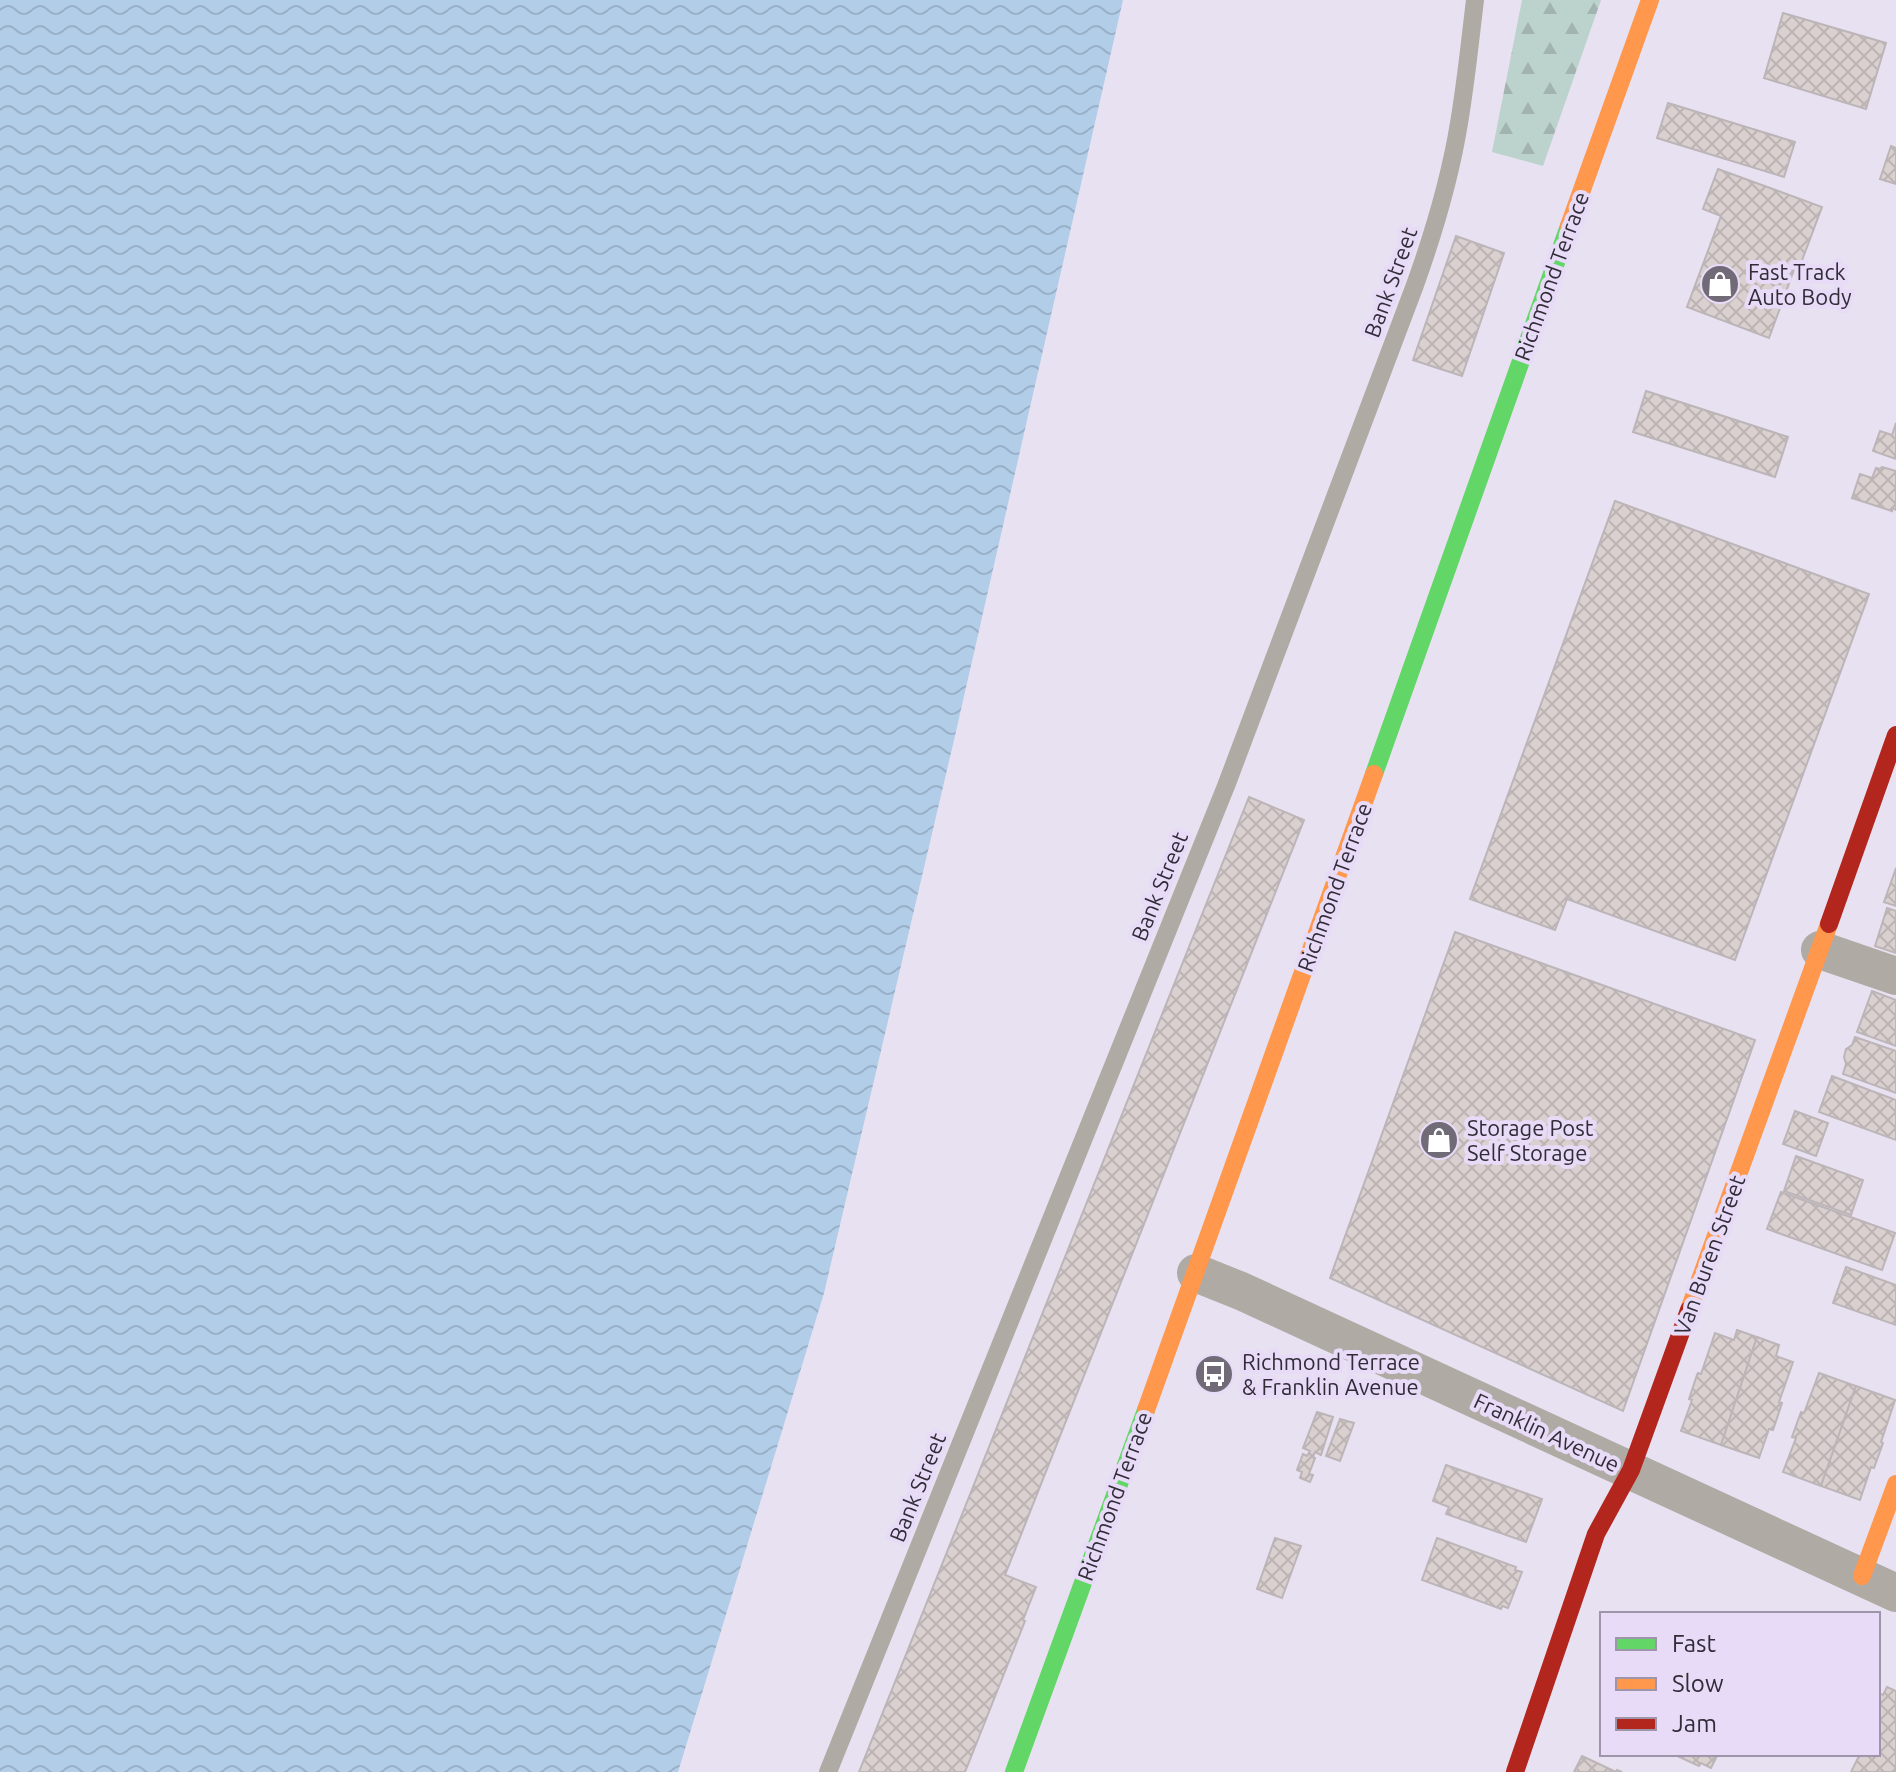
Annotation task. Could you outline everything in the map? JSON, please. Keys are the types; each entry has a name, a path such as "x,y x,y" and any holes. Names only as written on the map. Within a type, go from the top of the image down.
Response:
{"main road":[{"name":"Richmond Terrace","path":"1014,1772 1196,1273 1650,0"},
{"name":"Van Buren Street","path":"1515,1772 1596,1534 1631,1470 1896,735"},
{"path":"1862,1576 1896,1484"}],"street":[{"path":"1820,950 1896,976"},
{"name":"Franklin Avenue","path":"1196,1273 1896,1593"}],"lane":[{"name":"Bank Street","path":"828,1772 1226,786 1410,300 1447,181 1459,124 1475,0"}],"green space":[{"path":"1522,0 1601,0 1543,166 1492,152"}],"water":[{"path":"0,0 1123,0 824,1293 678,1772 0,1772"}],"building":[{"path":"1783,13 1886,43 1866,109 1764,78"},
{"path":"1668,103 1795,142 1784,177 1657,138"},
{"path":"1891,146 1896,148 1896,184 1880,179"},
{"path":"1718,169 1822,207 1769,338 1687,307 1721,216 1703,209"},
{"path":"1456,236 1504,253 1462,376 1413,360"},
{"path":"1646,391 1788,437 1775,477 1633,432"},
{"path":"1896,423 1896,459 1873,451 1880,431 1892,435"},
{"path":"1876,468 1896,471 1896,510 1852,498 1860,474 1872,478"},
{"path":"1615,501 1869,594 1735,960 1567,899 1555,930 1470,899"},
{"path":"1249,797 1304,820 1005,1575 1036,1587 965,1772 859,1772"},
{"path":"1896,868 1896,906 1884,902"},
{"path":"1887,908 1896,911 1896,953 1875,946"},
{"path":"1455,932 1755,1040 1623,1411 1330,1278"},
{"path":"1872,991 1896,1000 1896,1046 1857,1032"},
{"path":"1855,1037 1896,1051 1896,1093 1843,1074 1846,1049"},
{"path":"1832,1076 1896,1100 1896,1140 1819,1112"},
{"path":"1795,1111 1828,1123 1816,1156 1783,1144"},
{"path":"1796,1156 1863,1180 1851,1215 1784,1191"},
{"path":"1781,1192 1895,1233 1882,1270 1767,1229"},
{"path":"1846,1267 1896,1285 1896,1325 1833,1303"},
{"path":"1737,1330 1757,1337 1721,1445 1681,1431 1697,1375 1701,1374 1715,1333 1734,1340"},
{"path":"1757,1337 1779,1345 1776,1356 1793,1362 1773,1430 1769,1429 1759,1458 1721,1445"},
{"path":"1819,1373 1856,1386 1821,1486 1783,1472 1796,1438 1792,1437 1801,1412 1804,1413"},
{"path":"1856,1386 1895,1400 1883,1443 1860,1500 1821,1486"},
{"path":"1317,1412 1333,1417 1321,1455 1315,1452 1313,1457 1310,1482 1300,1478 1302,1472 1297,1470 1303,1454 1307,1456 1310,1451 1303,1448"},
{"path":"1340,1419 1354,1423 1340,1461 1326,1456"},
{"path":"1446,1465 1542,1499 1526,1542 1446,1514 1449,1507 1433,1501"},
{"path":"1275,1538 1301,1546 1282,1598 1257,1589"},
{"path":"1437,1538 1516,1567 1515,1570 1522,1572 1508,1608 1502,1606 1501,1609 1422,1580"},
{"path":"1887,1687 1896,1691 1896,1772 1851,1772 1859,1756 1880,1756 1880,1694 1883,1695"},
{"path":"1582,1756 1616,1772 1574,1772"},
{"path":"1677,1756 1717,1756 1711,1768 1701,1763 1699,1766"}],"traffic: fast":[{"path":"1374,774 1569,226"},
{"path":"1014,1772 1146,1410"}],"traffic: slow":[{"path":"1569,226 1650,0"},
{"path":"1146,1410 1374,774"},
{"path":"1689,1310 1829,924"},
{"path":"1862,1576 1896,1484"}],"traffic: jam":[{"path":"1829,924 1896,735"},
{"path":"1515,1772 1596,1534 1631,1470 1689,1310"}],"place":[{"name":"Fast Track Auto Body","path":"1720,284"},
{"name":"Storage Post Self Storage","path":"1439,1140"},
{"name":"Richmond Terrace & Franklin Avenue","path":"1214,1374"}]}
